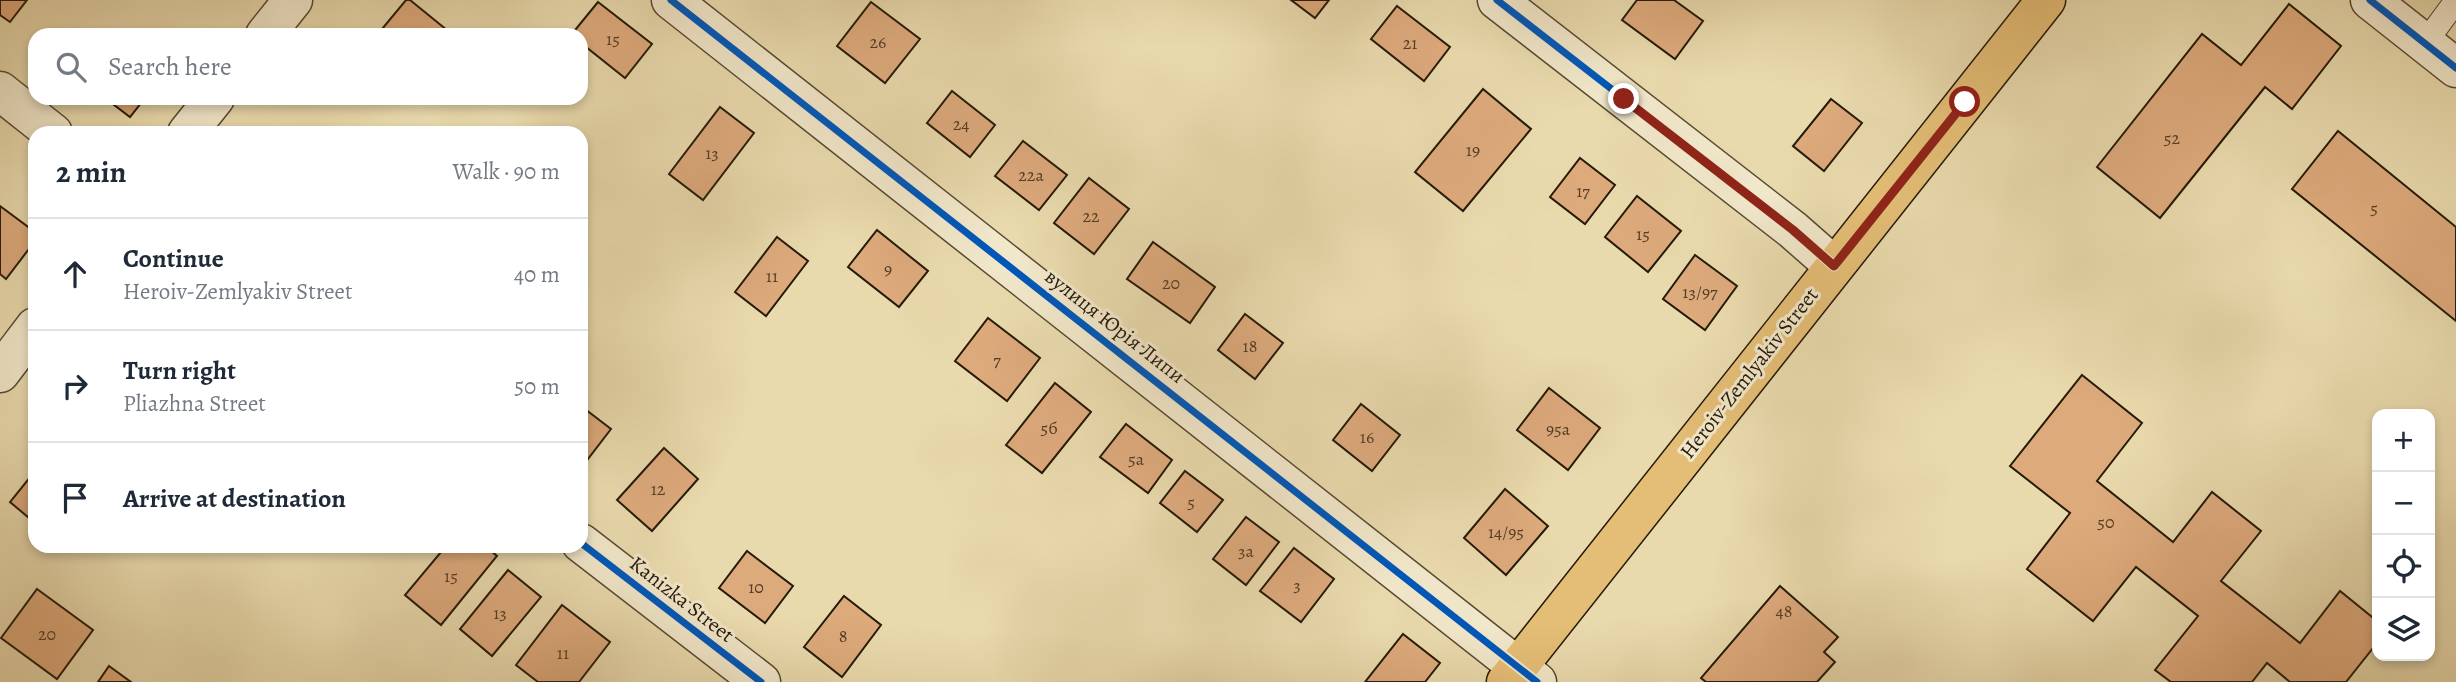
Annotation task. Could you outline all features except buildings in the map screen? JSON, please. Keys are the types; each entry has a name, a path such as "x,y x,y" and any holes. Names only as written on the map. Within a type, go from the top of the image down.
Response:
{"main road":[{"name":"Heroiv-Zemlyakiv Street","path":"1520,677 1834,266 2046,0"}],"street":[{"path":"271,28 293,0"},
{"name":"вулиця Юрія Липи","path":"671,0 1520,677"},
{"path":"1497,0 1793,230 1834,266"},
{"path":"2370,0 2456,68"},
{"path":"0,91 44,126"},
{"path":"193,126 209,105"},
{"path":"0,373 28,336"},
{"name":"Kanizka Street","path":"588,548 761,682"}],"lane":[{"path":"2424,43 2456,1"}],"cycle path":[{"path":"671,0 1537,682"},
{"path":"1497,0 1793,230 1834,266"},
{"path":"2370,0 2456,68"},
{"path":"588,548 761,682"}],"route":[{"path":"1624,99 1793,230 1834,266 1965,102"}]}
